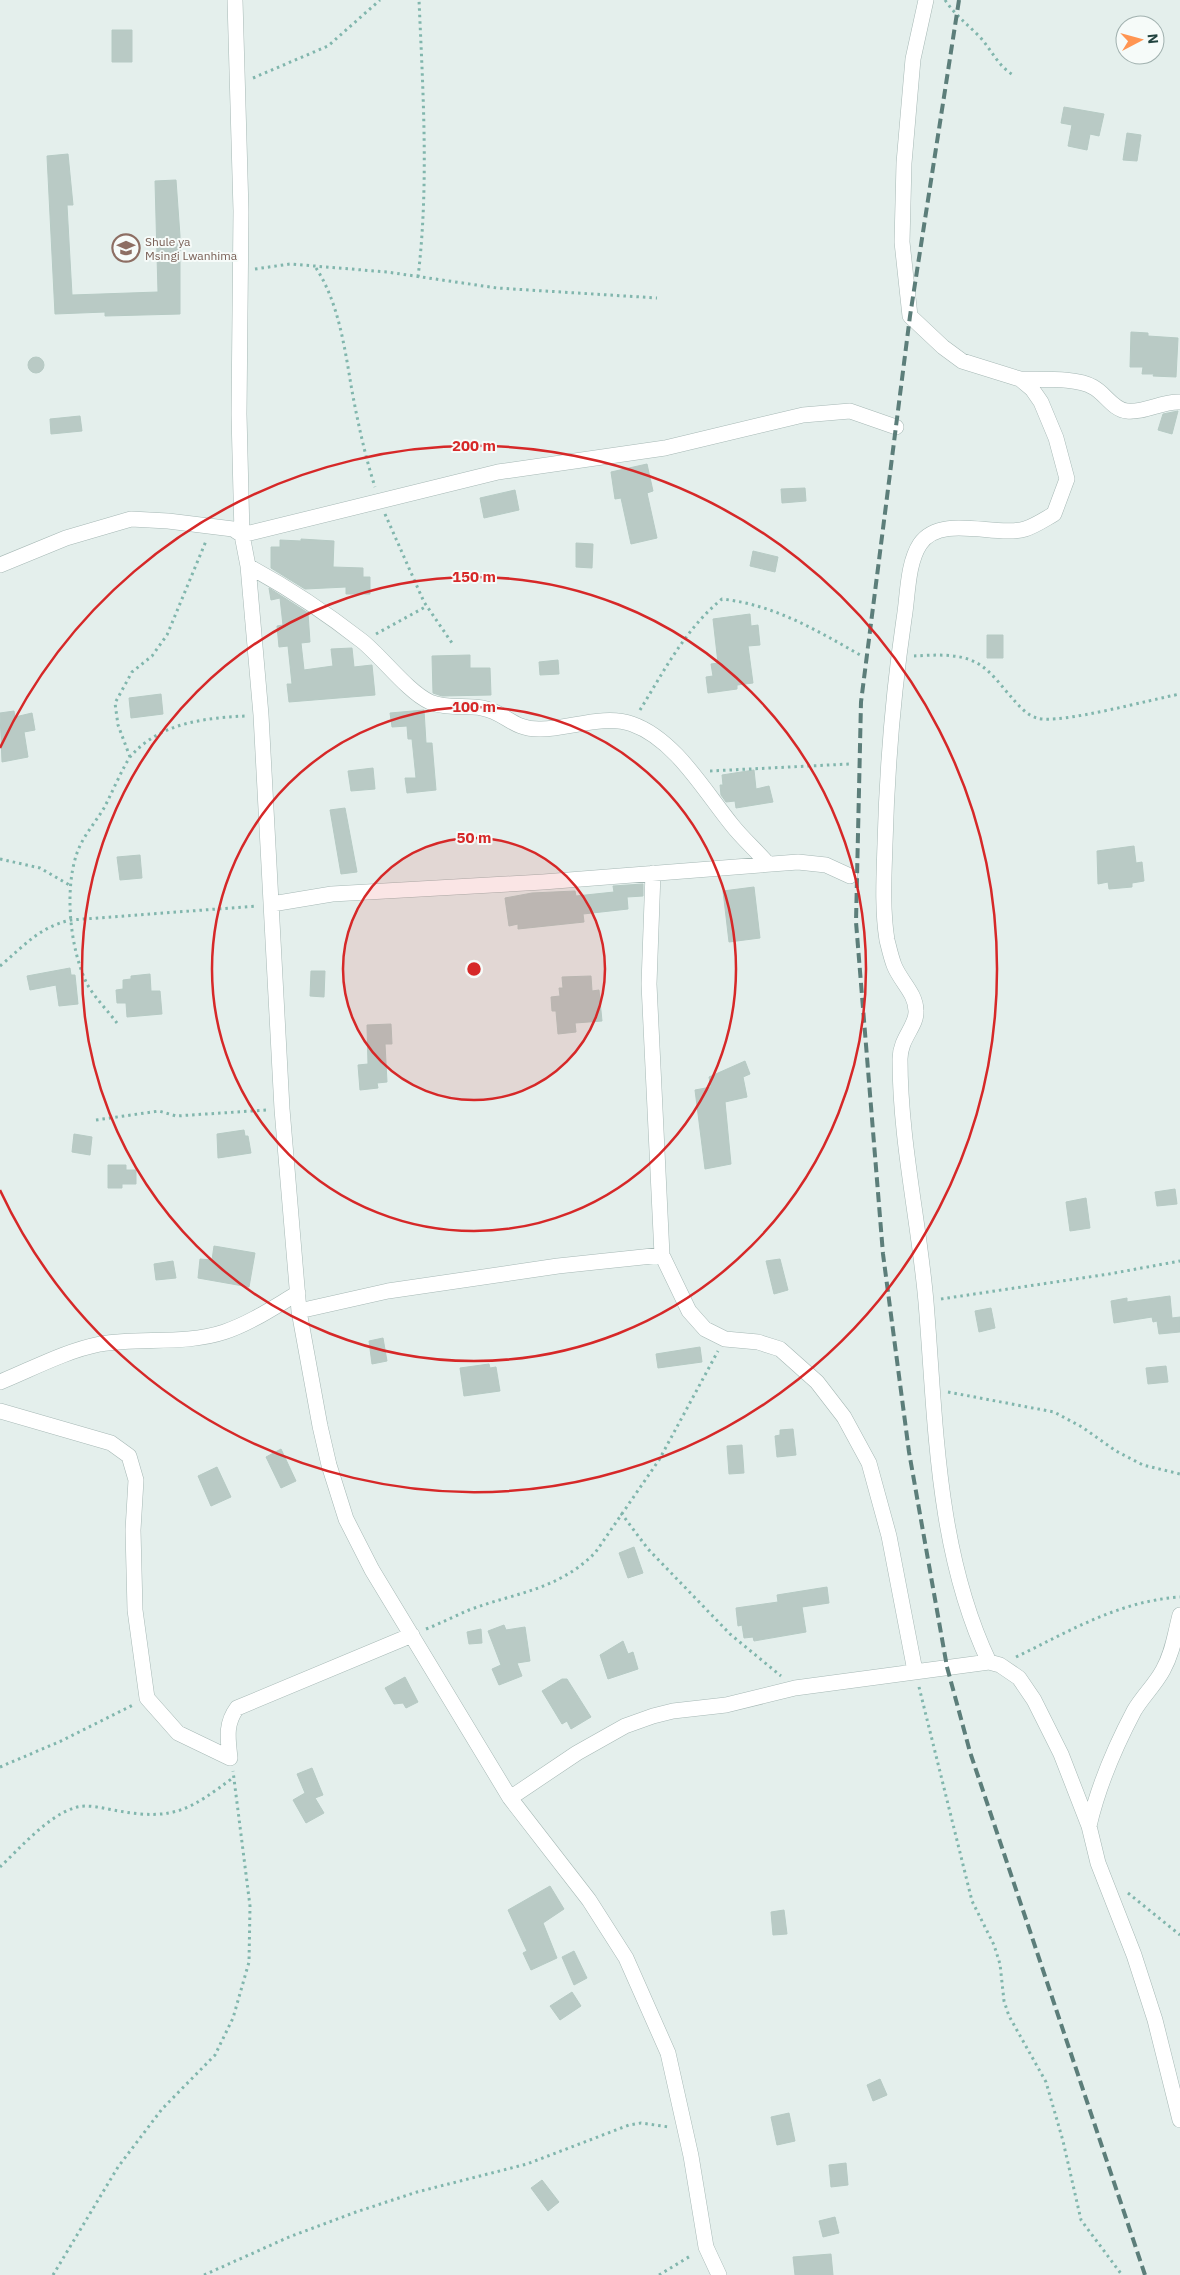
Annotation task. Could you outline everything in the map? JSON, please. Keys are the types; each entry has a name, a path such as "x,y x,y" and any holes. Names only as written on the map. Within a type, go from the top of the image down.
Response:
{"street":[{"path":"235,0 239,90 239,414 242,535 248,566 261,715 282,1109 299,1311 320,1426 329,1466 346,1519 372,1570 510,1798 589,1900 626,1958 668,2053 685,2130 706,2247 718,2275"},
{"path":"926,0 913,59 904,164 902,242 910,316 943,348 962,361 1020,379 1075,382 1092,386 1114,406 1126,412 1163,402 1180,402"},
{"path":"1020,379 1032,389 1041,402 1056,438 1067,479 1054,514 1023,530 954,529 935,532 921,542 912,565 899,657 887,781 884,882 886,928 894,966 911,994 916,1012 915,1020 902,1042 900,1057 906,1148 926,1302 946,1520 954,1564 968,1613 994,1663 1019,1678 1034,1700 1061,1754 1089,1826 1098,1863 1134,1955 1155,2020 1180,2120"},
{"path":"0,565 66,538 131,519 168,521 233,529 242,535 380,503 498,472 665,448 803,415 850,411 896,427"},
{"path":"248,566 300,594 362,641 415,691 430,702 482,708 496,712 524,729 542,729 598,722 632,724 661,742 690,770 733,826 768,864"},
{"path":"272,904 332,894 543,882 798,862 826,865 850,876"},
{"path":"653,873 650,984 662,1255 689,1311 705,1329 725,1338 758,1342 780,1349 817,1382 844,1417 869,1463 889,1536 915,1671"},
{"path":"299,1311 388,1291 558,1266 662,1255"},
{"path":"0,1382 65,1355 99,1344 181,1340 223,1333 255,1319 298,1293"},
{"path":"0,1411 111,1442 129,1456 136,1480 133,1530 135,1610 147,1698 178,1733 230,1758"},
{"path":"1089,1826 1095,1801 1118,1744 1135,1710 1162,1672 1174,1647 1180,1615"},
{"path":"230,1758 227,1733 230,1718 238,1708 412,1635"},
{"path":"510,1798 577,1753 625,1726 673,1711 726,1704 795,1688 915,1671 994,1663"}],"path":[{"path":"239,90 255,76 328,46 380,0"},
{"path":"418,278 423,230 422,68 419,0"},
{"path":"945,0 956,16 979,36 1006,72 1015,76"},
{"path":"240,279 250,271 264,267 290,264 387,272 497,288 657,298"},
{"path":"315,267 325,281 336,315 359,424 380,503 400,552 427,606 452,643"},
{"path":"130,758 118,725 116,702 132,672 152,656 167,635 212,527"},
{"path":"632,724 668,664 702,614 722,599 751,602 809,626 862,656"},
{"path":"362,641 427,606"},
{"path":"899,657 935,655 975,662 992,676 1022,708 1036,718 1050,719 1180,694"},
{"path":"118,1023 88,985 75,952 70,920 72,886 76,855 85,834 101,812 130,758 153,738 177,725 214,718 261,715"},
{"path":"690,770 714,771 762,767 849,764"},
{"path":"0,859 40,868 72,886"},
{"path":"0,966 37,933 53,924 70,920 272,904"},
{"path":"96,1120 159,1111 176,1116 282,1109"},
{"path":"926,1302 1091,1277 1180,1260"},
{"path":"412,1635 469,1610 553,1584 570,1575 595,1553 621,1512 660,1460 725,1338"},
{"path":"933,1389 1054,1412 1082,1427 1116,1451 1143,1465 1180,1474"},
{"path":"621,1512 648,1549 730,1634 795,1688"},
{"path":"994,1663 1118,1608 1152,1599 1180,1597"},
{"path":"915,1671 972,1901 994,1945 1000,1964 1004,2001 1009,2016 1046,2082 1063,2141 1081,2220 1122,2275"},
{"path":"0,1767 61,1741 147,1698"},
{"path":"53,2275 118,2167 162,2109 215,2055 233,2018 249,1962 250,1906 230,1758"},
{"path":"0,1866 59,1814 76,1807 98,1807 154,1816 178,1812 200,1802 234,1777"},
{"path":"1126,1892 1180,1935"},
{"path":"204,2275 289,2237 356,2212 416,2192 527,2164 629,2125 641,2122 685,2130"},
{"path":"659,2275 706,2247"}],"building":[{"path":"112,30 132,30 132,62 112,62"},
{"path":"1064,107 1104,114 1099,136 1090,134 1087,150 1068,146 1072,125 1061,123"},
{"path":"1127,133 1141,135 1137,161 1123,160"},
{"path":"68,154 73,205 67,205 72,295 158,292 155,181 176,180 180,236 180,314 105,316 105,312 55,314 47,156"},
{"path":"1131,332 1148,333 1148,336 1178,338 1176,377 1142,374 1143,367 1130,367"},
{"path":"33,357 39,357 44,362 42,371 33,373 28,368 28,362"},
{"path":"1178,411 1172,434 1158,430 1163,414"},
{"path":"80,416 82,431 51,434 50,419"},
{"path":"647,464 653,491 647,493 657,538 631,544 621,498 615,499 611,472"},
{"path":"805,488 806,501 782,503 781,489"},
{"path":"515,490 519,510 484,518 480,498"},
{"path":"301,539 334,541 333,567 363,568 363,577 370,577 370,594 346,594 346,587 305,589 271,568 271,547 280,547 280,540 301,541"},
{"path":"576,543 593,544 592,568 576,567"},
{"path":"753,551 778,557 775,572 750,566"},
{"path":"269,588 308,613 310,642 301,643 304,670 333,666 331,649 352,648 354,667 372,665 375,695 289,702 287,684 292,684 288,646 279,647 277,626 283,625 280,598 271,600"},
{"path":"750,614 751,626 758,625 760,645 748,646 753,683 737,685 737,689 708,693 706,677 713,676 711,664 718,663 713,619"},
{"path":"987,635 1003,635 1003,658 987,658"},
{"path":"470,655 470,668 490,668 491,695 442,696 433,693 432,656"},
{"path":"558,660 559,674 540,675 539,662"},
{"path":"161,694 163,714 131,718 129,698"},
{"path":"424,710 426,743 432,743 436,790 407,793 405,778 416,778 412,739 408,739 407,726 392,727 390,713"},
{"path":"14,711 15,717 32,713 35,730 24,732 28,757 2,762 0,713"},
{"path":"373,768 375,789 351,791 348,771"},
{"path":"754,770 756,789 769,786 773,802 736,808 735,801 726,802 721,795 722,775"},
{"path":"345,808 357,872 341,874 330,810"},
{"path":"1134,846 1136,863 1142,862 1144,881 1132,883 1132,887 1109,889 1108,882 1098,884 1097,851"},
{"path":"140,855 142,878 120,880 117,857"},
{"path":"643,884 643,896 627,897 628,909 583,914 584,922 518,929 518,924 509,926 505,898 532,893 575,891 576,896 614,892 613,886"},
{"path":"754,887 760,938 729,942 723,891"},
{"path":"70,968 71,975 75,975 78,1004 59,1006 56,985 30,990 27,976"},
{"path":"311,971 325,971 324,997 310,996"},
{"path":"150,974 151,991 160,991 162,1014 127,1017 126,1003 117,1003 116,990 123,989 123,980 131,979 131,976"},
{"path":"591,976 592,991 599,990 602,1021 575,1023 576,1032 558,1034 556,1011 552,1011 551,997 560,996 559,988 563,988 562,977"},
{"path":"391,1024 392,1044 385,1044 387,1082 377,1083 378,1088 360,1090 358,1065 368,1064 367,1025"},
{"path":"745,1061 750,1074 743,1077 747,1097 725,1102 731,1164 705,1169 695,1090 711,1087 709,1077"},
{"path":"244,1130 245,1136 248,1136 251,1153 218,1158 217,1134"},
{"path":"74,1134 92,1137 90,1155 72,1152"},
{"path":"108,1165 126,1165 126,1170 136,1170 136,1184 122,1184 122,1188 108,1188"},
{"path":"1175,1189 1177,1204 1157,1206 1155,1192"},
{"path":"1086,1198 1090,1228 1070,1231 1066,1202"},
{"path":"214,1246 255,1253 249,1287 198,1278 200,1259 212,1260"},
{"path":"780,1259 788,1290 774,1294 766,1261"},
{"path":"173,1261 176,1278 156,1280 154,1264"},
{"path":"1170,1296 1172,1318 1180,1317 1180,1332 1159,1334 1157,1321 1153,1322 1152,1317 1114,1323 1111,1301 1127,1298 1127,1302"},
{"path":"991,1308 995,1328 979,1332 975,1311"},
{"path":"383,1338 387,1361 372,1364 369,1341"},
{"path":"700,1347 702,1362 658,1368 656,1354"},
{"path":"489,1364 490,1368 496,1367 500,1391 464,1396 460,1368"},
{"path":"1166,1366 1168,1382 1148,1384 1146,1368"},
{"path":"793,1429 796,1455 777,1457 775,1436 780,1435 780,1430"},
{"path":"742,1445 744,1473 729,1474 727,1446"},
{"path":"281,1449 296,1481 281,1488 266,1457"},
{"path":"217,1467 231,1497 211,1506 198,1476"},
{"path":"634,1547 643,1573 628,1578 619,1553"},
{"path":"827,1587 829,1603 802,1607 806,1632 754,1641 753,1637 744,1638 742,1625 738,1626 736,1608 778,1602 777,1595"},
{"path":"504,1625 506,1630 525,1627 530,1661 517,1663 522,1676 499,1685 492,1669 501,1665 488,1631"},
{"path":"481,1629 482,1643 469,1644 467,1632"},
{"path":"623,1641 628,1654 633,1652 638,1669 608,1679 600,1655"},
{"path":"405,1677 418,1702 406,1708 403,1703 394,1704 385,1688"},
{"path":"562,1679 567,1679 591,1717 571,1729 567,1721 562,1724 542,1691"},
{"path":"312,1768 323,1795 315,1798 324,1813 306,1823 293,1800 305,1793 297,1774"},
{"path":"550,1886 564,1909 543,1923 557,1958 531,1970 523,1953 527,1951 508,1910"},
{"path":"784,1910 787,1934 773,1935 771,1912"},
{"path":"574,1951 587,1978 574,1985 562,1957"},
{"path":"572,1992 581,2006 560,2020 550,2006"},
{"path":"880,2079 887,2095 873,2101 867,2085"},
{"path":"789,2113 795,2141 777,2145 771,2117"},
{"path":"846,2163 848,2185 831,2187 829,2165"},
{"path":"542,2180 559,2202 548,2211 531,2188"},
{"path":"835,2217 839,2233 823,2237 819,2221"},
{"path":"831,2254 833,2275 795,2275 793,2257"}],"railway":[{"path":"959,0 910,316 861,702 856,922 883,1254 909,1452 947,1667 970,1752 1145,2275"}],"place":[{"name":"Shule ya Msingi Lwanhima","path":"126,248"}]}
